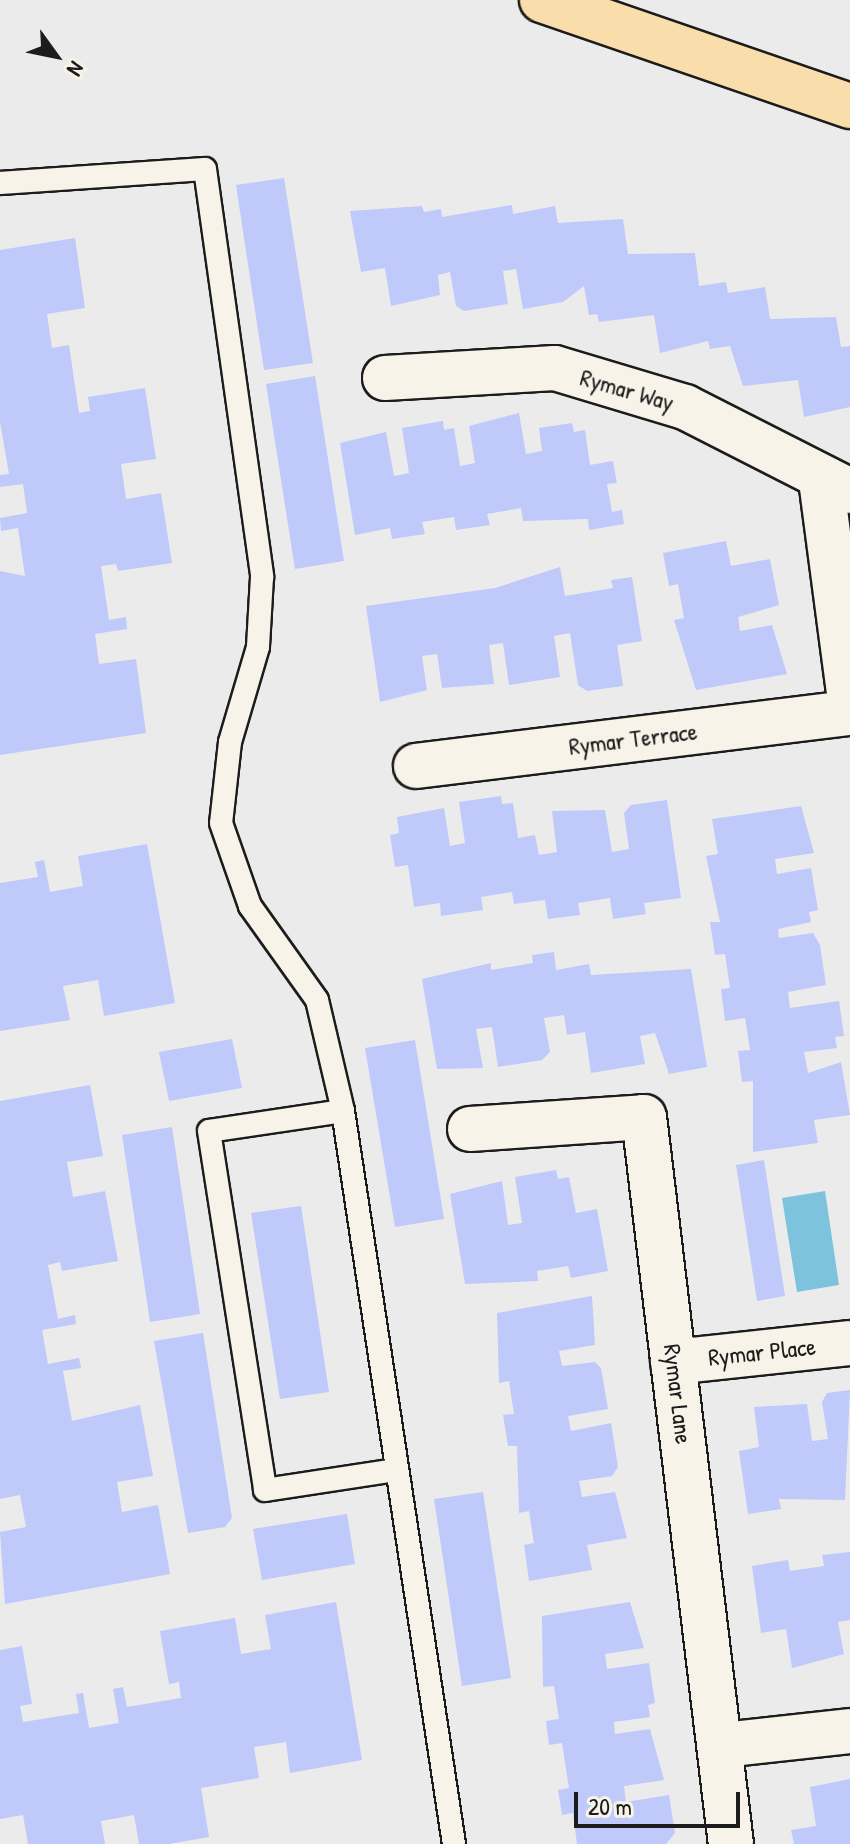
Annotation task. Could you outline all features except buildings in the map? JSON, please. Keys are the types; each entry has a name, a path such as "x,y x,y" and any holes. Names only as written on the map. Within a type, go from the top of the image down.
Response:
{"highway":[{"path":"542,0 850,106"}],"street":[{"name":"Rymar Way","path":"385,378 555,368 685,407 835,486"},
{"path":"835,486 850,699"},
{"name":"Rymar Terrace","path":"416,766 850,713"},
{"name":"Rymar Lane","path":"470,1129 644,1117 723,1745 731,1844"},
{"name":"Rymar Place","path":"673,1362 850,1343"},
{"path":"723,1745 850,1731"}],"lane":[{"path":"0,183 205,169 262,577 258,647 230,742 221,823 250,906 317,1000 343,1111 454,1844"},
{"path":"343,1111 209,1131 265,1490 395,1470"}],"water":[{"path":"825,1191 839,1285 797,1292 782,1198"}]}
